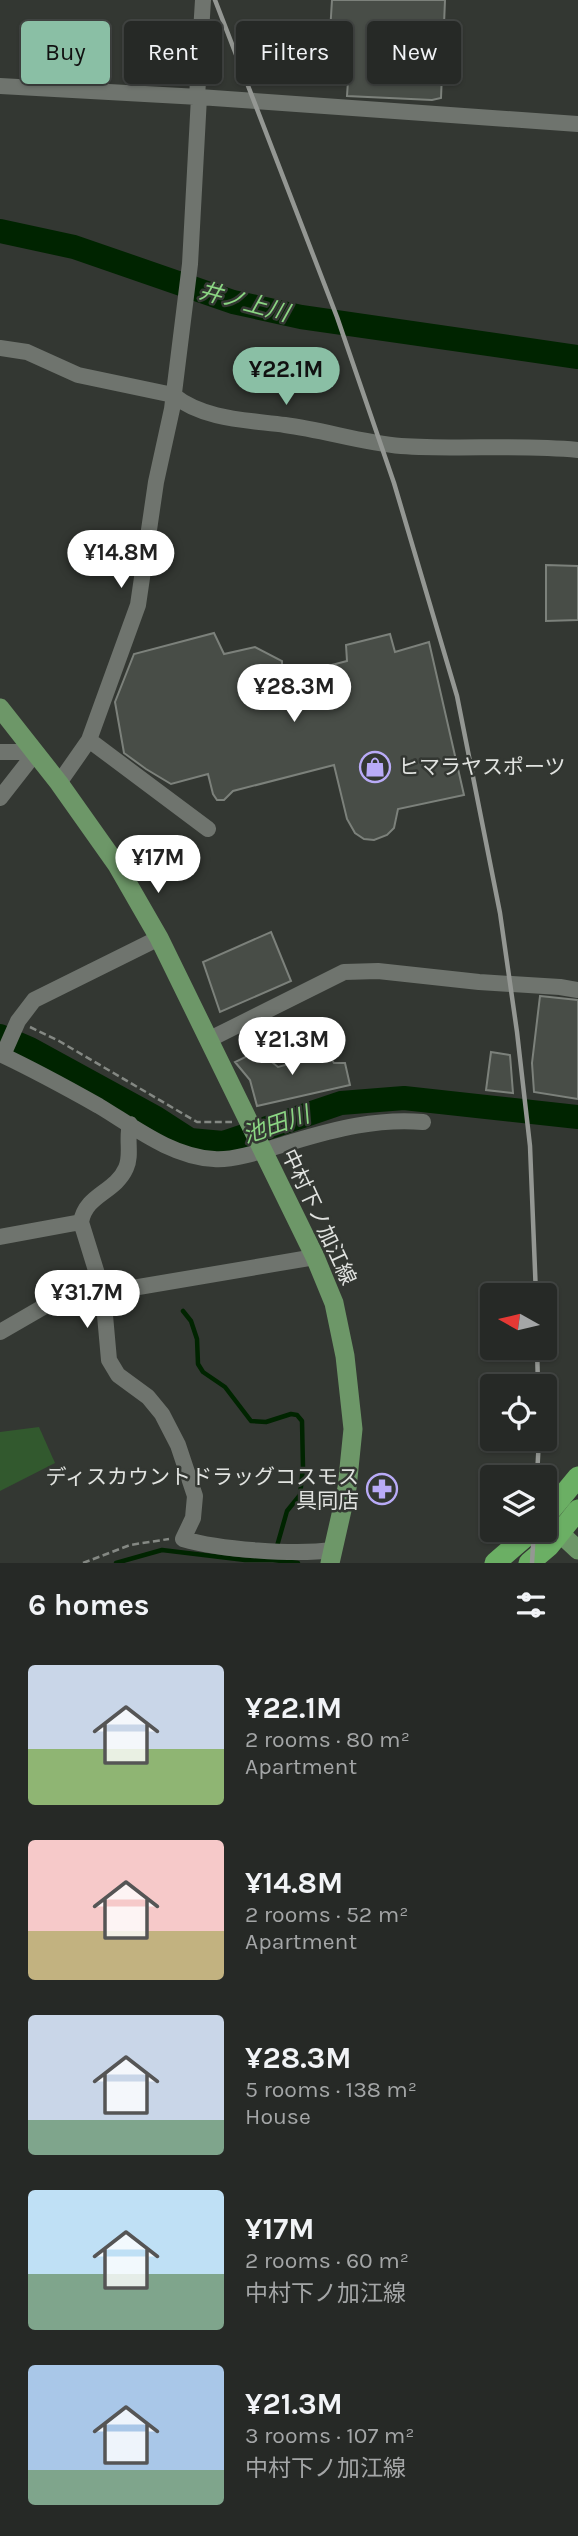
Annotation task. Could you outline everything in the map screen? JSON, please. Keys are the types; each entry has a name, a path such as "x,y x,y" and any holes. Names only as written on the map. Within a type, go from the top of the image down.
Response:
{"highway":[{"path":"557,1512 578,1477"},
{"path":"557,1520 578,1510"},
{"path":"495,1563 519,1542"},
{"path":"529,1563 549,1546 549,1542"}],"main road":[{"name":"中村下ノ加江線","path":"0,708 36,752 117,864 159,938 315,1257 334,1303 345,1356 353,1429 347,1488 331,1556"},
{"path":"557,1530 578,1550"}],"street":[{"path":"59,783 89,740 138,605 156,482 173,396 190,264 203,0"},
{"path":"0,86 578,124"},
{"path":"0,348 27,352 78,375 173,396 186,405 213,415 298,427 397,446 457,449 547,446 578,450"},
{"path":"89,740 208,829"},
{"path":"0,752 36,752"},
{"path":"0,798 36,752"},
{"path":"159,938 34,1000 18,1021 2,1054 172,1149 194,1157 217,1160 366,1123 402,1120 423,1122"},
{"path":"210,1039 344,972 378,971 578,990"},
{"path":"130,1124 127,1135 127,1166 119,1181 91,1201 83,1211 81,1222 103,1293 109,1360 118,1375 148,1397 162,1414 178,1445 195,1496 193,1518 183,1539 201,1544 246,1548 319,1551 331,1556"},
{"path":"0,1237 81,1222"},
{"path":"0,1332 45,1306 103,1293 315,1257"}],"path":[{"path":"18,1021 59,1041 197,1122 250,1122"},
{"path":"83,1563 130,1545 161,1539 183,1539"}],"green space":[{"path":"39,1427 55,1463 0,1491 0,1432"}],"building":[{"path":"332,0 445,0 444,21 367,21 367,84 442,84 441,98 432,100 347,96 348,84 353,84 353,21 331,21"},
{"path":"546,565 578,566 578,620 546,621"},
{"path":"214,633 224,654 255,647 282,661 282,678 347,661 346,645 390,634 395,652 429,642 464,795 398,809 394,828 387,835 374,840 364,839 355,833 347,819 334,765 233,791 224,800 217,800 213,794 208,774 171,784 146,769 124,753 115,702 134,654"},
{"path":"271,932 291,981 220,1012 203,962"},
{"path":"540,996 578,1000 578,1099 534,1092 532,1063"},
{"path":"258,1051 278,1067 328,1054 334,1063 345,1063 350,1085 257,1106 250,1080 235,1062"},
{"path":"491,1052 510,1055 513,1093 486,1090"}],"waterway":[{"name":"井ノ上川","path":"0,231 74,247 233,302 301,317 578,357"},
{"name":"池田川","path":"0,1036 30,1049 156,1118 190,1140 223,1143 341,1103 404,1098 578,1117"},
{"path":"183,1311 191,1321 197,1339 198,1364 203,1372 225,1387 251,1421 266,1422 291,1414 297,1415 302,1421 303,1468 300,1495 287,1511 273,1560"},
{"path":"116,1563 162,1550 298,1563"}],"railway":[{"path":"215,0 337,317 394,483 457,696 500,913 517,1032 530,1146 536,1283"},
{"path":"537,1360 538,1374"},
{"path":"538,1451 538,1465"},
{"path":"532,1563 533,1542"}],"place":[{"name":"ヒマラヤスポーツ","path":"375,767"},
{"name":"ディスカウントドラッグコスモス 具同店","path":"382,1489"}]}
